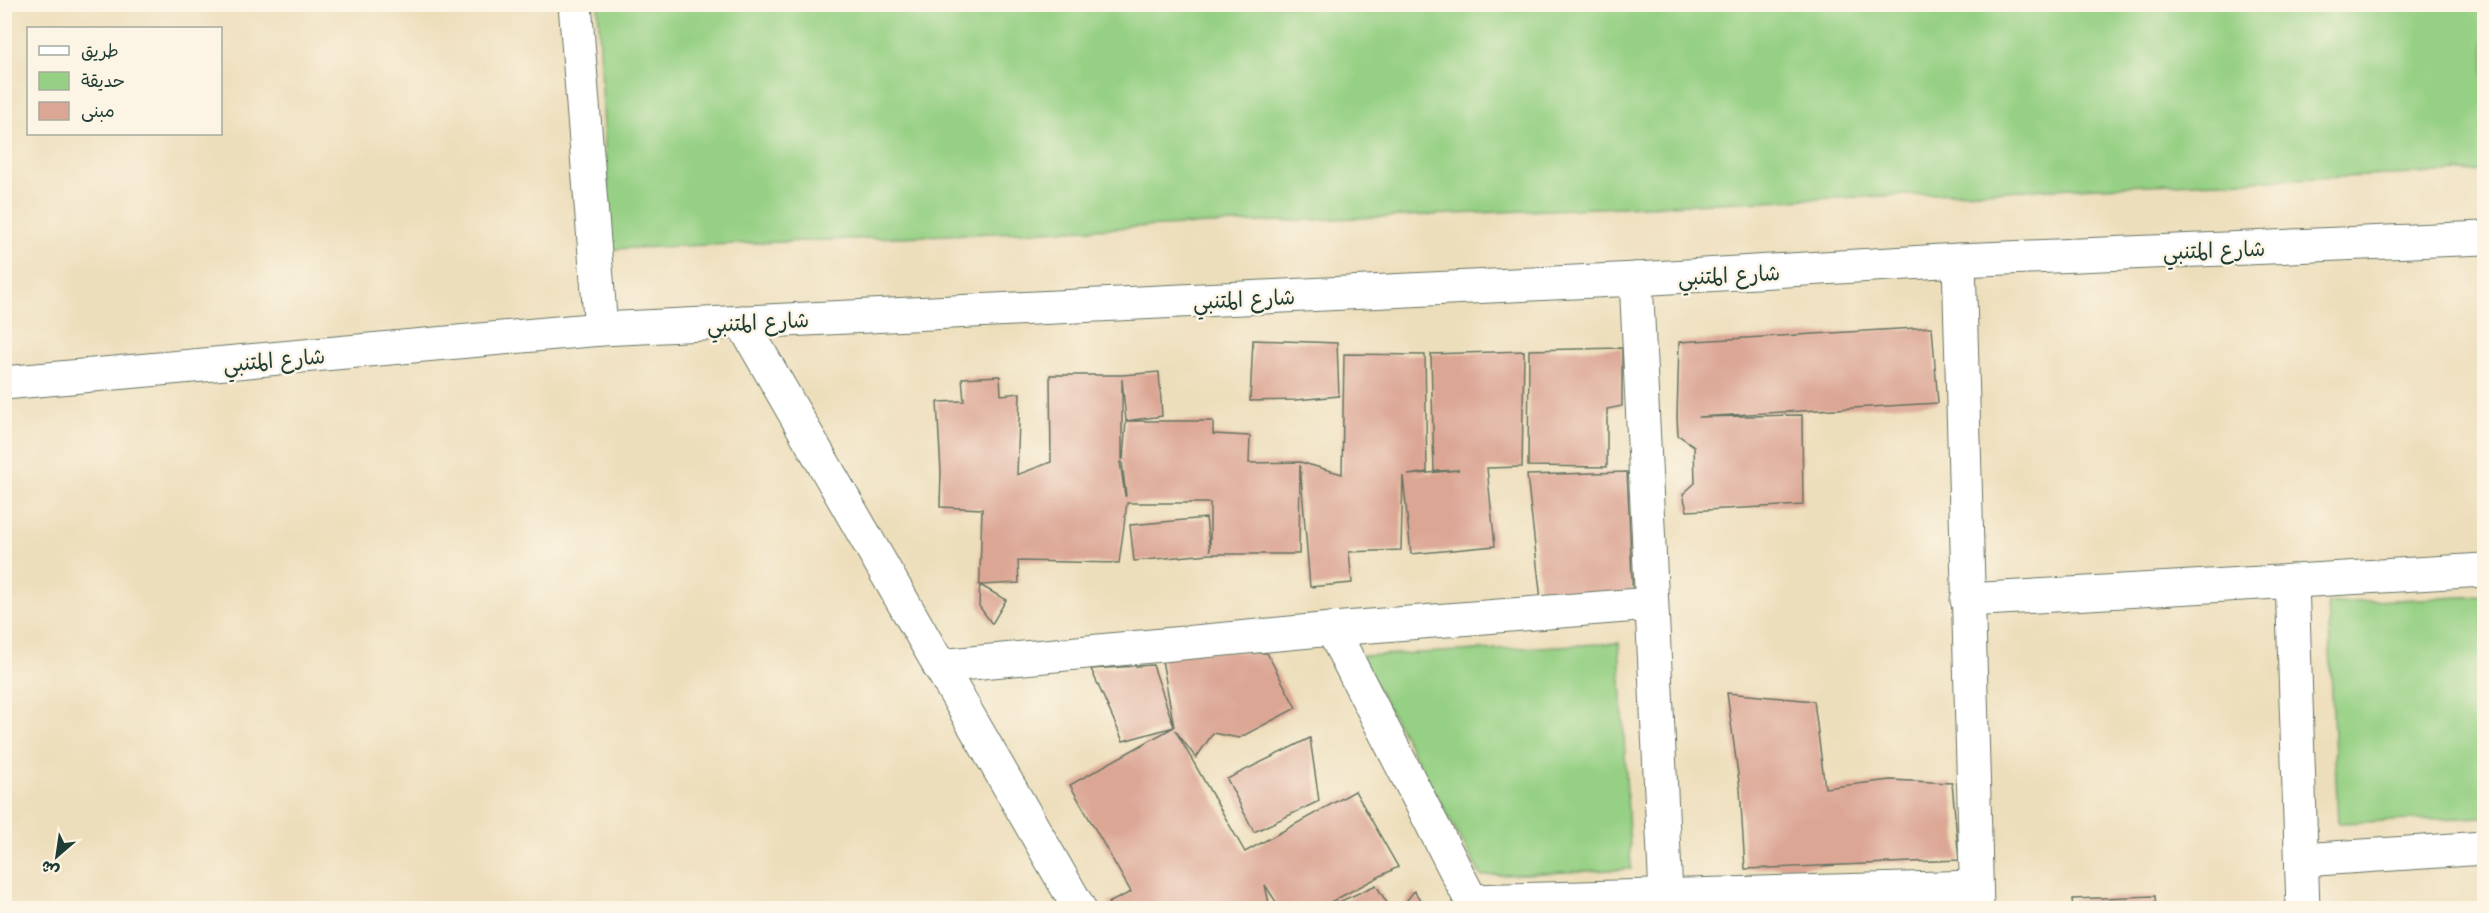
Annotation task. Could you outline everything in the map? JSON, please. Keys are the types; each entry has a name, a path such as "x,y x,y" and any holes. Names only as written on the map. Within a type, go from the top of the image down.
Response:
{"street":[{"path":"575,4 601,329"},
{"name":"شارع المتنبي","path":"4,383 601,329 1636,279 1959,260 2484,238"},
{"path":"1332,629 1473,905 1666,896 1977,898 1959,260"},
{"path":"1636,279 1666,896"},
{"path":"742,322 1079,909"},
{"path":"1967,600 2484,570"},
{"path":"2292,581 2303,909"},
{"path":"939,666 1332,629 1651,604"},
{"path":"2302,860 2484,848"}],"green space":[{"path":"598,5 2484,5 2484,171 610,249"},
{"path":"2484,596 2484,817 2338,823 2328,603"},
{"path":"1619,643 1631,869 1481,876 1360,656"}],"building":[{"path":"1932,327 1938,403 1698,417 1802,415 1803,505 1687,511 1683,494 1695,483 1694,446 1678,435 1679,342"},
{"path":"1253,340 1337,343 1339,396 1250,401"},
{"path":"1622,348 1622,406 1607,409 1607,467 1528,466 1529,350"},
{"path":"1524,351 1522,467 1487,468 1495,546 1411,554 1403,476 1401,550 1349,552 1352,583 1310,587 1300,465 1299,554 1210,554 1134,561 1130,525 1206,518 1210,551 1210,503 1127,503 1119,563 1018,561 1019,583 980,585 1006,600 992,624 979,606 982,509 940,507 941,472 937,402 964,401 962,378 1000,376 1001,395 1020,393 1017,475 1051,462 1050,375 1122,375 1159,372 1162,416 1126,421 1213,421 1213,434 1250,436 1249,463 1300,462 1342,474 1344,354 1425,355 1427,472 1408,475 1459,470 1434,471 1431,354","holes":["1122,379 1126,421 1122,459","1120,462 1122,462 1126,496 1125,496"]},
{"path":"1627,472 1633,599 1541,600 1527,475"},
{"path":"1160,649 1267,653 1296,708 1239,738 1213,733 1196,758 1175,730 1245,852 1355,791 1398,867 1319,908 1280,908 1265,885 1270,908 1111,908 1108,903 1131,892 1070,785 1174,727"},
{"path":"1153,665 1174,727 1123,741 1091,669"},
{"path":"1727,693 1814,701 1825,788 1890,780 1952,783 1959,860 1745,869 1740,789"},
{"path":"1310,738 1319,801 1254,832 1227,779"},
{"path":"1376,885 1390,908 1325,908 1348,898"},
{"path":"1414,891 1426,908 1405,908 1403,905"},
{"path":"2155,896 2156,908 2073,908 2072,899"}]}
